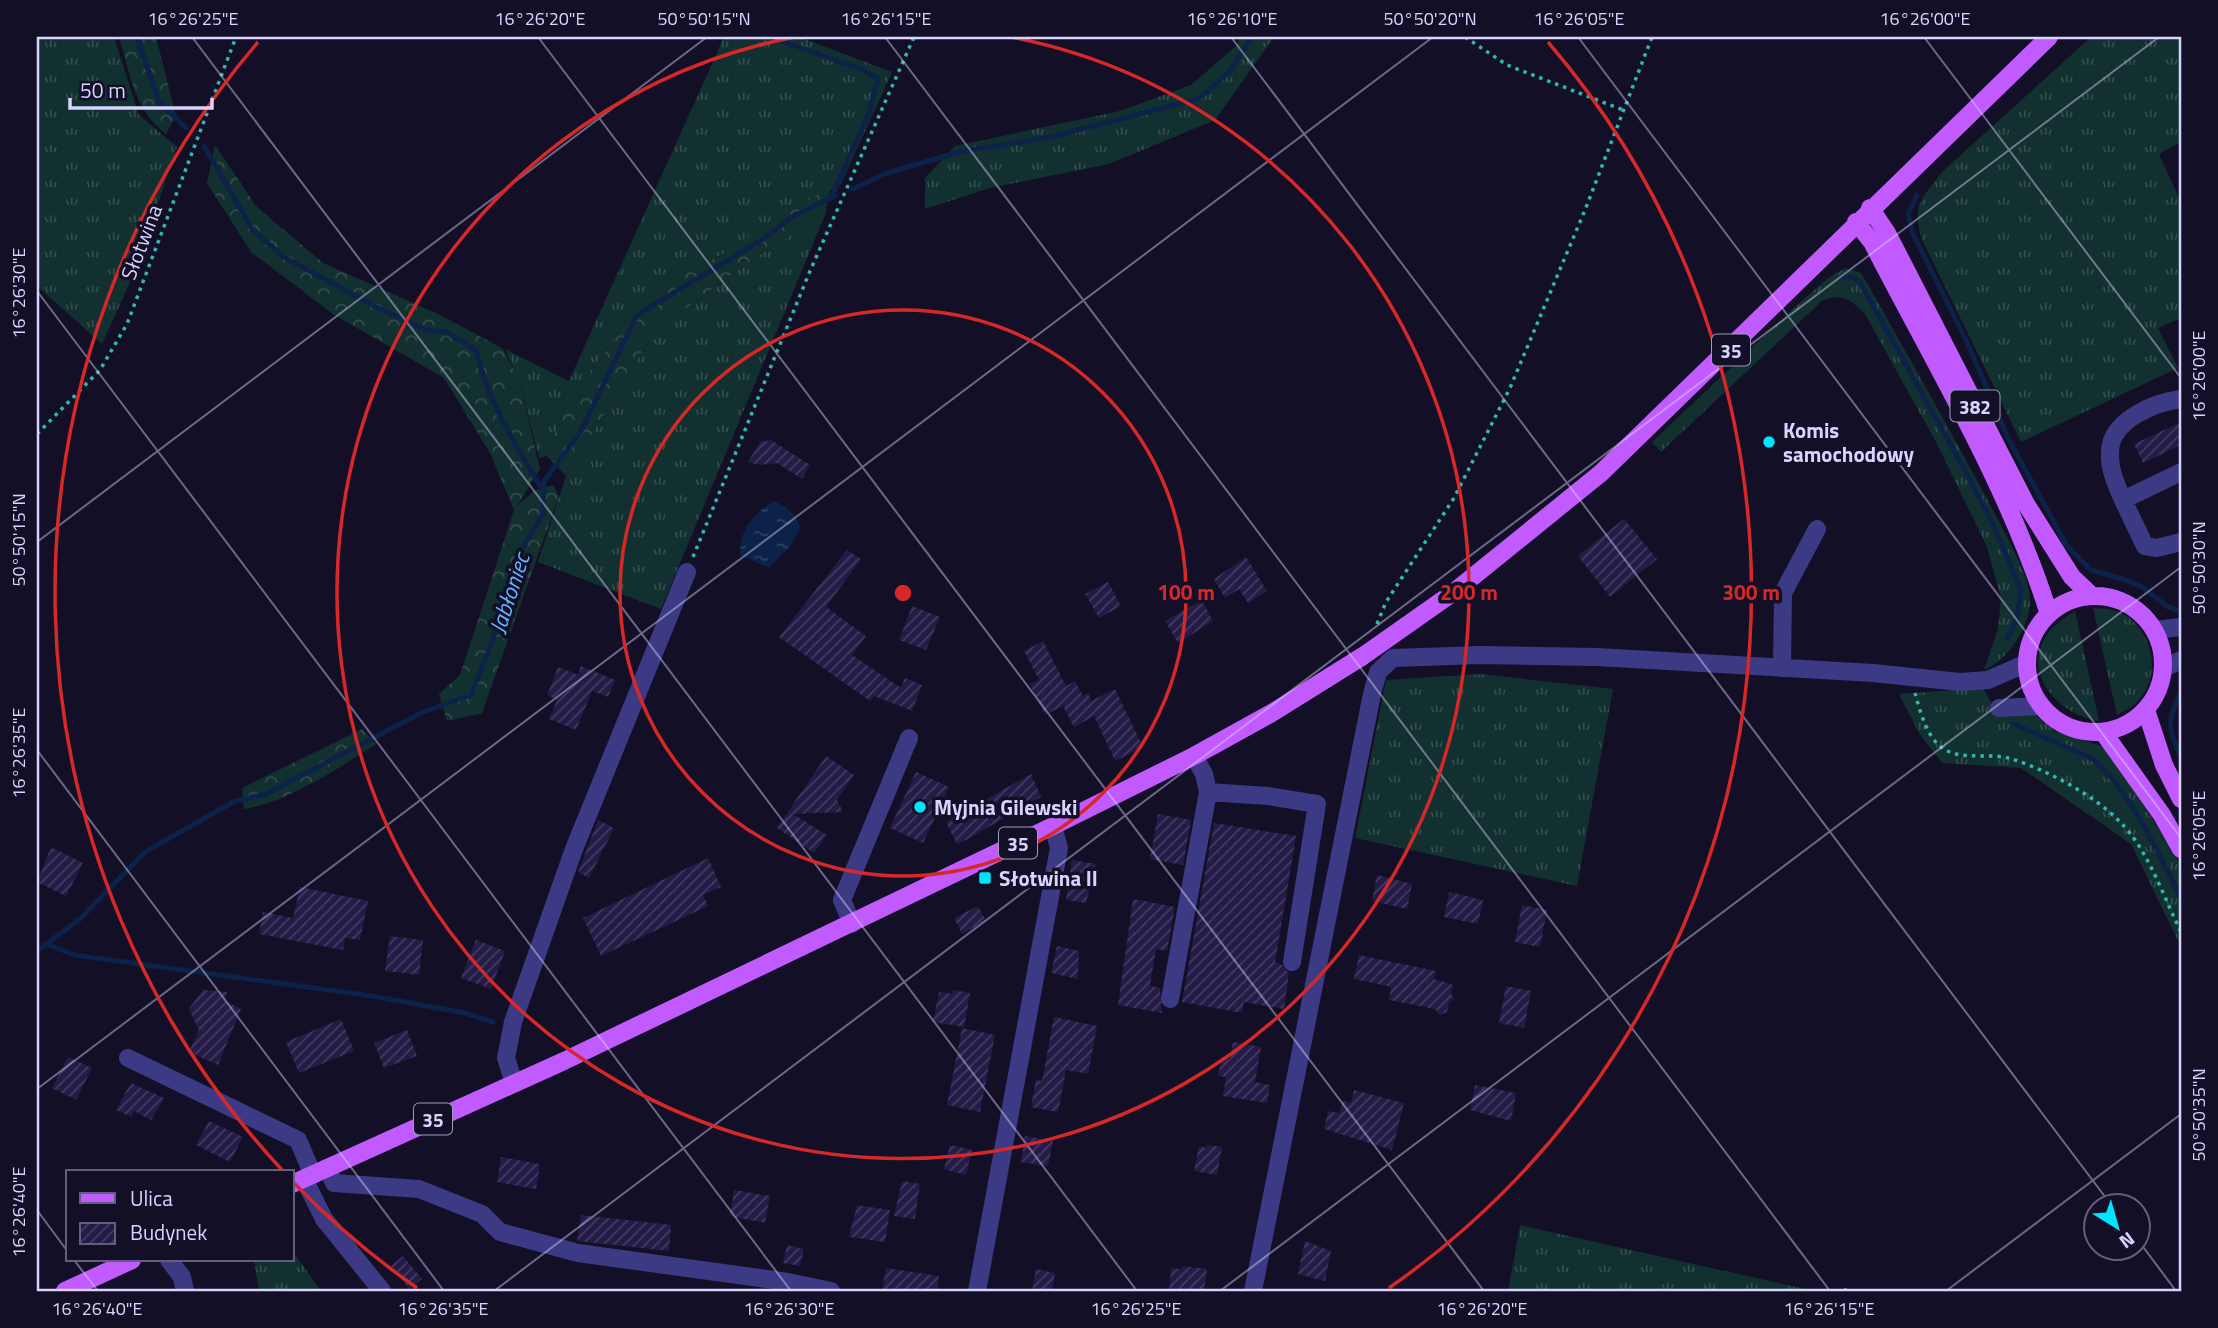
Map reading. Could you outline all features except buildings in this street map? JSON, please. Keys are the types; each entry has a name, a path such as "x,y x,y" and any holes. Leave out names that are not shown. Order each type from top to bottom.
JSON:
{"main road":[{"name":"35","path":"309,1177 852,924 1194,756 1270,714 1385,642 1517,543 1601,473 1726,355 1870,208 2049,37"},
{"name":"382","path":"1870,208 1887,233 2026,504 2072,577 2092,596"},
{"name":"382","path":"1856,222 1871,242 1995,482 2030,559 2049,614"},
{"path":"2092,596 2114,598 2134,608 2155,630 2162,648 2164,668 2155,698 2146,710 2126,725 2103,732 2089,732 2063,724 2042,706 2029,681 2027,663 2034,637 2049,614 2073,599 2092,596"},
{"path":"2146,710 2160,755 2181,799"},
{"path":"2103,732 2162,816 2181,849"},
{"path":"65,1291 128,1262"}],"street":[{"path":"2181,399 2164,401 2145,409 2113,439 2109,450 2112,475 2146,546 2157,548 2181,542"},
{"path":"2123,500 2181,472"},
{"path":"1782,668 1783,593 1817,529"},
{"path":"514,1083 506,1058 513,1022 574,849 687,572"},
{"path":"2155,630 2181,627"},
{"path":"1253,1291 1378,671 1393,658 1480,655 1597,657 1960,682 1988,680 2027,663"},
{"path":"1363,656 1378,671"},
{"path":"2164,668 2181,660"},
{"path":"1999,708 2042,706"},
{"path":"852,924 842,900 909,738"},
{"path":"1170,999 1208,792 1205,774 1194,756"},
{"path":"1208,792 1268,796 1317,804 1293,961"},
{"path":"977,1291 1059,848 1053,826"},
{"path":"128,1058 298,1140 324,1219 382,1291"},
{"path":"309,1177 334,1183 419,1189 482,1214 500,1232 578,1253 788,1282 831,1291"},
{"path":"171,1262 182,1277 185,1291"}],"path":[{"name":"Słotwina","path":"37,434 100,370 127,324 236,37"},
{"path":"687,572 810,271 914,37"},
{"path":"1465,37 1507,65 1623,110"},
{"path":"1385,642 1377,625 1386,602 1454,498 1510,388 1585,210 1652,37"},
{"path":"1911,677 1922,717 1942,749 1957,755 1981,754 2011,759 2096,803 2123,825 2145,859 2181,932"},
{"path":"1844,1291 1849,1287"}],"green space":[{"path":"37,37 114,37 139,115 177,147 136,269 102,344 37,286"},
{"path":"119,37 156,37 176,116 166,134 146,113 140,102 130,78"},
{"path":"724,37 799,37 892,72 841,184 721,255 674,278 640,304 565,405 547,456 539,458 520,383 505,349 569,381"},
{"path":"1240,37 1274,37 1215,120 1109,164 990,188 925,209 925,178 955,146 1120,111 1191,85 1236,46"},
{"path":"2091,37 2181,37 2181,142 2159,154 2181,202 2181,318 2158,328 2178,368 2021,442 1923,242 1918,212 1923,197 1942,172"},
{"path":"215,145 256,206 323,263 440,315 502,348 519,379 540,469 517,506 535,490 553,485 559,496 482,713 447,721 439,694 460,675 514,510 490,453 444,378 333,314 251,252 207,183"},
{"path":"830,190 825,215 756,257 655,331 566,476 547,456 565,405 640,304 674,278 721,255 797,203"},
{"path":"825,215 661,609 538,562 566,476 655,331 756,257"},
{"path":"1845,268 1861,273 1871,290 1980,486 2026,578 2030,608 2023,630 2002,659 1984,670 1998,629 2001,598 1987,547 1937,444 1865,314 1851,302 1836,297 1823,300 1661,452 1652,442 1795,307 1827,279"},
{"path":"2093,608 2113,610 2128,617 2146,639 2150,652 2152,666 2145,692 2134,705 2117,715"},
{"path":"2075,611 2099,721 2085,718 2059,702 2042,679 2038,665 2046,636"},
{"path":"1481,674 1613,689 1577,886 1355,838 1386,680"},
{"path":"1983,688 1996,711 2034,714 2055,731 2101,746 2111,753 2181,864 2181,947 2131,844 2021,768 1942,763 1919,733 1899,694"},
{"path":"362,729 376,744 295,792 244,809 242,788"},
{"path":"1520,1225 1814,1291 1508,1291"},
{"path":"294,1253 321,1291 259,1291 254,1262 294,1262"}],"water":[{"path":"774,501 794,515 800,529 789,547 769,568 740,555 740,546 749,524 760,511"}],"waterway":[{"name":"Jabłoniec","path":"137,37 159,102 186,128"},
{"path":"770,37 863,70 878,79 869,113 832,196"},
{"path":"853,189 884,174 959,152 1051,137 1198,99 1229,72 1252,37"},
{"name":"Jabłoniec","path":"204,146 252,229 282,256 380,309 426,330 446,332 476,350 495,405 543,491"},
{"path":"1917,195 1908,214 1913,234 1967,342 2008,438 2067,546 2091,570 2142,587 2168,607 2181,611"},
{"name":"Jabłoniec","path":"37,951 80,919 145,852 235,801 264,795 423,712 471,695 491,645 517,557 543,514 544,481 581,431 637,315 760,241 792,217 835,196"},
{"path":"1842,277 1852,277 1860,282 1991,520 2021,590 2017,619 2007,639"},
{"path":"2181,692 2170,724 2181,757"},
{"path":"2014,724 2093,759 2106,772 2143,824 2181,898"},
{"path":"47,944 74,955 372,996 465,1013 493,1022"}],"place":[{"name":"Komis samochodowy","path":"1769,442"},
{"name":"Myjnia Gilewski","path":"920,807"},
{"name":"Słotwina II","path":"985,878"}]}
